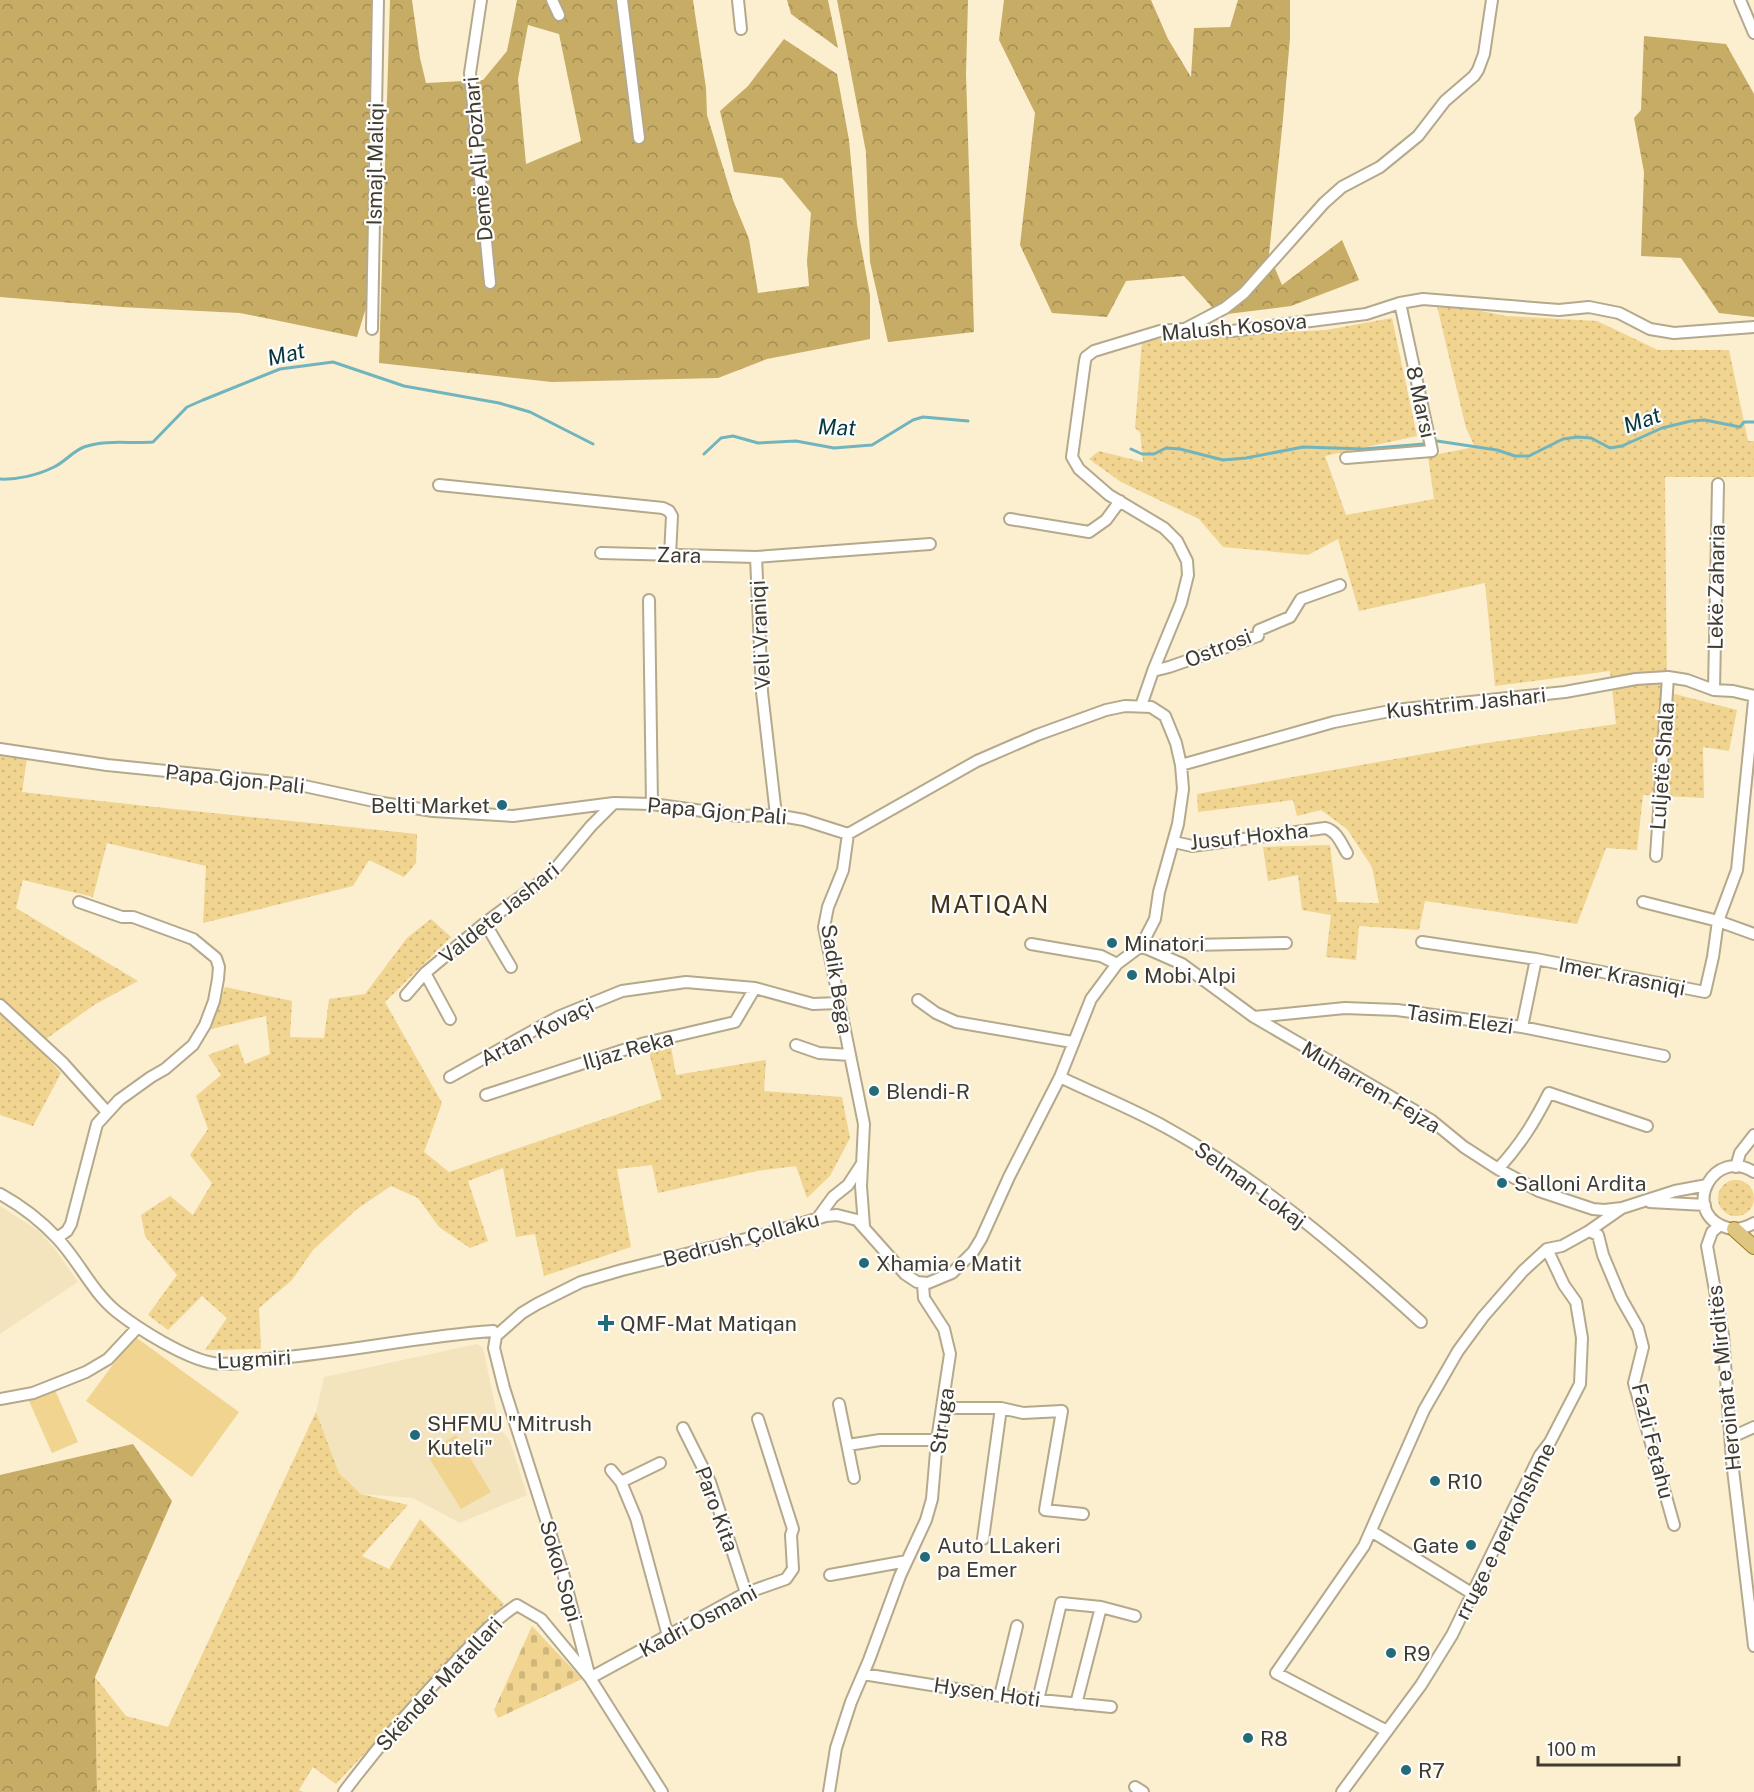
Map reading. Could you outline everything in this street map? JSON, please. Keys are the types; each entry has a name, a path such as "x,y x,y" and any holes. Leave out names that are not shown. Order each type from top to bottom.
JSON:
{"main road":[{"path":"1727,1227 1754,1246"}],"street":[{"name":"Ismajl Maliqi","path":"372,329 378,0"},
{"name":"Demë Ali Pozhari","path":"481,0 470,73 490,283"},
{"path":"552,0 559,15"},
{"path":"622,0 639,138"},
{"path":"738,0 741,29"},
{"path":"1184,329 1225,309 1244,293 1324,203 1342,188 1380,167 1418,136 1445,100 1474,76 1484,54 1492,0"},
{"path":"1740,0 1754,33"},
{"name":"Malush Kosova","path":"1141,706 1181,603 1188,575 1187,561 1177,541 1164,528 1109,495 1079,469 1072,451 1084,361 1089,353 1161,332 1184,329 1232,331 1366,314 1400,303 1433,299 1547,309 1589,307 1619,313 1650,329 1674,333 1754,327"},
{"name":"8 Marsi","path":"1346,458 1432,451 1400,303"},
{"name":"Lekë Zaharia","path":"1714,690 1718,484"},
{"path":"439,485 663,508 672,516 670,555"},
{"path":"1010,519 1089,532 1106,520 1120,501"},
{"name":"Veli Vraniqi","path":"776,815 762,692 756,557 930,544"},
{"name":"Zara","path":"601,553 756,557"},
{"name":"Ostrosi","path":"1153,671 1258,636 1259,630 1290,617 1301,599 1340,585"},
{"path":"649,600 652,804"},
{"name":"Kushtrim Jashari","path":"1181,765 1334,722 1395,710 1557,693 1636,679 1668,677 1687,680 1714,690 1733,691 1754,696"},
{"name":"Luljetë Shala","path":"1656,856 1668,677"},
{"name":"Imer Krasniqi","path":"1522,1027 1536,959 1705,992 1718,921 1737,870 1754,701"},
{"path":"848,834 987,757 1037,735 1106,710 1125,706 1151,707 1165,716 1176,743 1183,789 1179,824 1159,892 1155,919 1141,946 1118,964 1091,999 1060,1077 1009,1177 978,1245 957,1269 939,1280 923,1284"},
{"name":"Papa Gjon Pali","path":"0,749 107,765 295,784 433,811 513,816 614,803 652,804 739,816 776,815 804,820 848,834"},
{"name":"Valdete Jashari","path":"406,995 425,973 485,923 550,875 591,826 614,803"},
{"name":"Jusuf Hoxha","path":"1174,842 1192,846 1325,828 1335,834 1347,852"},
{"name":"Sadik Bega","path":"848,834 843,870 828,907 824,927 864,1124 861,1165 861,1203 864,1226"},
{"path":"57,1238 67,1231 71,1224 97,1124 107,1112 135,1088 180,1059 193,1045 205,1025 214,1001 219,968 216,958 193,939 133,917 122,917 79,902"},
{"path":"1643,902 1718,921 1754,934"},
{"path":"485,923 511,967"},
{"path":"1422,942 1536,959"},
{"path":"1141,946 1286,943"},
{"path":"1031,944 1101,956 1118,964"},
{"name":"Muharrem Fejza","path":"1141,946 1182,964 1254,1017 1431,1120 1464,1147 1539,1191 1593,1209 1622,1208 1675,1191 1707,1185"},
{"path":"425,973 450,1019"},
{"name":"Artan Kovaçi","path":"450,1077 558,1017 622,991 686,982 755,988 813,1004 839,1003"},
{"name":"Iljaz Reka","path":"486,1095 645,1042 735,1022 755,988"},
{"path":"918,1000 936,1013 956,1022 1072,1042"},
{"path":"0,1005 63,1063 107,1112"},
{"name":"Tasim Elezi","path":"1254,1017 1345,1008 1421,1012 1522,1027 1664,1056"},
{"name":"Sadik Bega","path":"796,1045 819,1053 850,1055"},
{"name":"Selman Lokaj","path":"1060,1077 1166,1127 1215,1157 1260,1189 1350,1260 1421,1322"},
{"path":"1498,1169 1519,1146 1549,1093 1647,1126"},
{"path":"1736,1167 1740,1153 1754,1135"},
{"path":"817,1219 833,1197 848,1185 861,1165"},
{"path":"1754,1172 1736,1167 1728,1167 1717,1172 1707,1185 1704,1195 1705,1205 1711,1218 1727,1227 1745,1228 1754,1223"},
{"name":"Lugmiri","path":"0,1194 14,1202 57,1238 106,1303 138,1327 194,1357 215,1363 298,1357 456,1334 493,1331 496,1335"},
{"name":"Muharrem Fejza","path":"1643,1202 1705,1205"},
{"path":"1387,1731 1276,1673 1353,1564 1371,1531 1424,1410 1458,1351 1483,1317 1523,1271 1547,1249 1562,1246 1622,1208"},
{"name":"Bedrush Çollaku","path":"496,1335 522,1313 581,1282 837,1215 857,1220 911,1280 923,1284"},
{"name":"Heroinat e Mirditës","path":"1727,1227 1712,1232 1707,1246 1723,1335 1732,1461 1754,1646"},
{"name":"Fazli Fetahu","path":"1589,1231 1598,1235 1603,1255 1621,1298 1638,1328 1643,1347 1634,1383 1674,1526"},
{"name":"rruge e perkohshme","path":"1342,1792 1420,1685 1452,1635 1540,1455 1550,1442 1580,1384 1582,1338 1576,1302 1564,1285 1547,1249"},
{"name":"Struga","path":"829,1792 836,1748 851,1702 907,1561 926,1520 932,1499 937,1440 950,1361 949,1345 944,1329 924,1298 923,1284"},
{"path":"0,1400 33,1393 86,1372 108,1359 138,1327"},
{"name":"Sokol Sopi","path":"496,1335 494,1348 504,1388 563,1573 590,1678 662,1792"},
{"path":"839,1404 854,1478"},
{"path":"942,1408 1001,1408 1023,1413 1062,1412 1045,1510 1083,1515"},
{"path":"983,1539 1001,1408"},
{"name":"Kadri Osmani","path":"590,1678 746,1593 786,1579 793,1569 791,1535 793,1529 758,1419"},
{"path":"1732,1437 1754,1427"},
{"name":"Paro Kita","path":"683,1428 710,1482 746,1593"},
{"path":"848,1445 880,1440 937,1440"},
{"path":"621,1482 660,1463"},
{"path":"611,1470 621,1482 636,1518 668,1636"},
{"path":"1371,1531 1473,1594"},
{"path":"830,1575 907,1561"},
{"path":"1038,1700 1061,1603 1101,1607 1135,1616"},
{"name":"Skënder Matallari","path":"344,1792 376,1750 437,1680 477,1638 507,1611 518,1605 541,1619 590,1678"},
{"path":"1076,1704 1101,1607"},
{"path":"1000,1696 1017,1626"},
{"name":"Hysen Hoti","path":"863,1674 1000,1696 1111,1707"}],"shaded area":[{"path":"0,1206 39,1231 78,1282 0,1334"},
{"name":"SHFMU \"Mitrush Kuteli\"","path":"477,1344 483,1348 500,1429 510,1441 527,1495 460,1523 413,1498 361,1494 339,1473 316,1412 324,1377"}],"green space":[{"path":"0,0 377,0 366,308 357,337 240,313 121,307 0,297"},
{"path":"390,0 412,0 426,83 483,80 507,51 517,0 693,0 706,88 707,115 733,200 749,239 758,293 809,286 807,261 811,213 782,178 734,172 720,111 748,86 784,39 837,74 849,140 857,224 870,295 870,339 767,359 718,378 552,382 379,363","holes":["528,25 559,34 581,141 526,164 518,79"]},
{"path":"787,0 828,0 838,48 791,14"},
{"path":"837,0 968,0 966,74 974,332 888,342 870,262 866,152"},
{"path":"1004,0 1151,0 1168,39 1191,77 1194,28 1230,27 1238,0 1290,0 1290,38 1269,254 1282,285 1342,240 1359,280 1291,306 1219,315 1184,276 1126,281 1107,317 1052,313 1020,245 1035,113 999,40"},
{"path":"1644,36 1726,44 1754,94 1754,317 1719,313 1681,258 1641,256 1644,172 1634,118 1641,110"},
{"path":"1436,302 1506,316 1597,321 1658,350 1729,350 1748,441 1754,441 1754,477 1665,477 1667,692 1737,710 1729,751 1703,747 1704,798 1643,795 1637,850 1606,848 1577,924 1425,901 1419,930 1359,926 1356,960 1326,957 1331,915 1302,910 1298,875 1268,881 1263,847 1330,845 1337,902 1379,903 1372,867 1347,829 1321,810 1297,816 1293,800 1198,812 1197,794 1480,744 1616,724 1610,671 1495,686 1485,583 1359,611 1338,539 1308,555 1223,547 1199,519 1121,482 1089,459 1099,451 1143,462 1140,432 1135,428 1142,340 1326,330 1392,318 1417,436 1325,456 1346,515 1434,499 1428,456 1475,447 1466,428"},
{"path":"0,754 27,759 22,792 417,834 416,863 404,877 369,860 353,886 203,923 206,866 107,843 93,897 23,880 16,908 138,981 94,1005 36,1046 61,1073 33,1126 0,1115"},
{"path":"431,919 451,937 385,1002 442,1103 424,1152 449,1172 662,1099 648,1049 670,1041 676,1075 766,1060 764,1091 842,1097 850,1138 830,1176 807,1198 796,1166 757,1171 658,1193 652,1165 617,1169 631,1247 544,1276 535,1234 516,1237 503,1168 468,1181 488,1241 470,1248 439,1227 418,1198 391,1186 357,1209 313,1250 292,1280 259,1308 261,1349 205,1350 227,1318 202,1296 168,1330 148,1315 177,1275 145,1236 141,1215 170,1196 193,1215 212,1183 190,1155 208,1129 196,1096 221,1075 208,1055 238,1044 245,1064 270,1054 266,1016 211,1029 225,987 292,1001 290,1037 324,1038 329,999 365,994 407,938"},
{"path":"1736,1180 1749,1185 1754,1198 1749,1211 1736,1216 1723,1211 1718,1198 1723,1185"},
{"path":"134,1336 239,1412 192,1477 86,1401"},
{"path":"55,1390 78,1442 52,1453 29,1401"},
{"path":"316,1412 339,1473 361,1494 408,1505 362,1556 389,1569 420,1519 504,1604 336,1784 313,1767 299,1790 303,1792 97,1792 95,1677 126,1716 168,1727"},
{"path":"456,1435 491,1492 461,1509 426,1453"},
{"path":"133,1444 172,1501 95,1677 97,1792 0,1792 0,1475"},
{"path":"532,1626 582,1679 498,1718 494,1710"}],"waterway":[{"name":"Mat","path":"0,479 20,478 41,472 58,465 80,449 93,445 110,442 153,442 187,407 280,369 333,362 404,386 499,403 530,412 593,444"},
{"name":"Mat","path":"704,454 721,438 733,436 758,443 796,441 834,448 872,445 913,420 923,417 968,421"},
{"name":"Mat","path":"1437,441 1497,450 1515,456 1529,456 1563,439 1591,438 1610,448 1622,446 1662,428 1691,421 1705,420 1740,427 1744,422 1754,422"},
{"name":"Mat","path":"1131,449 1142,454 1154,454 1166,448 1180,449 1223,460 1303,447 1363,449 1424,444"}],"place":[{"name":"Belti Market","path":"502,805"},
{"name":"Minatori","path":"1112,943"},
{"name":"Mobi Alpi","path":"1132,975"},
{"name":"Blendi-R","path":"874,1091"},
{"name":"Salloni Ardita","path":"1502,1183"},
{"name":"Xhamia e Matit","path":"864,1263"},
{"name":"QMF-Mat Matiqan","path":"606,1323"},
{"name":"SHFMU \"Mitrush Kuteli\"","path":"415,1435"},
{"name":"R10","path":"1435,1481"},
{"name":"Gate","path":"1471,1545"},
{"name":"Auto LLakeri pa Emer","path":"925,1557"},
{"name":"R9","path":"1391,1653"},
{"name":"R8","path":"1248,1738"},
{"name":"R7","path":"1406,1770"}],"district":[{"name":"MATIQAN","path":"990,904"}]}
